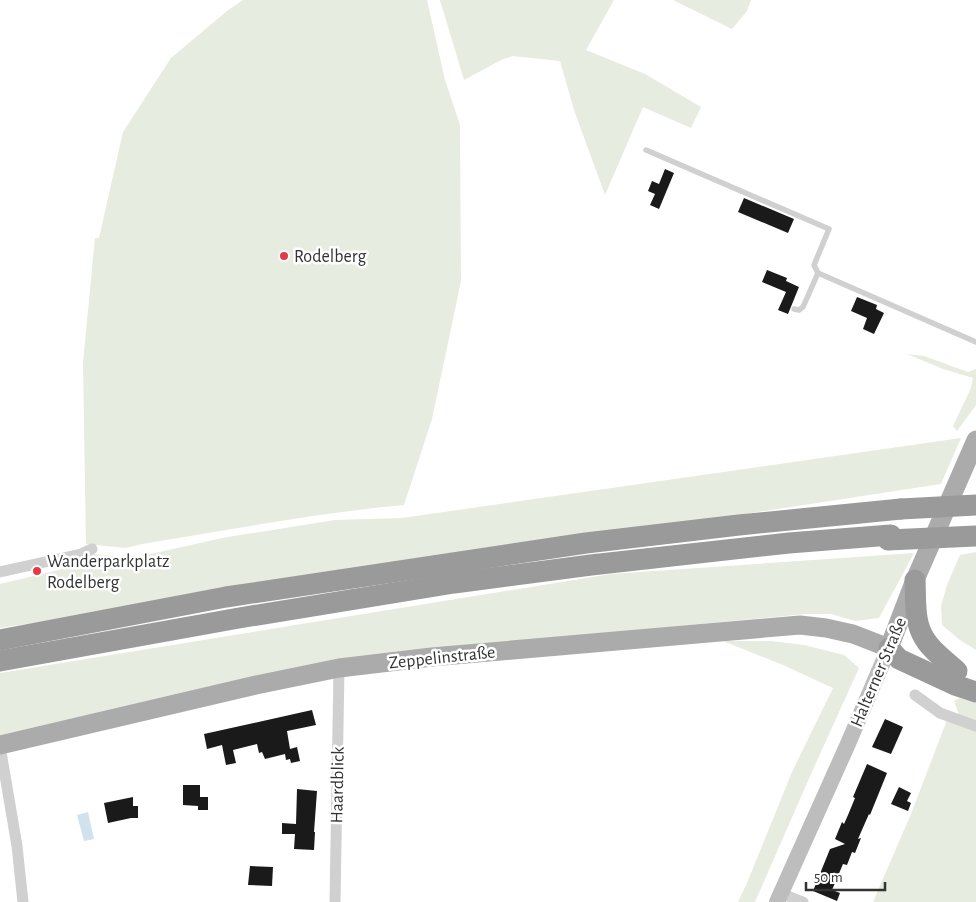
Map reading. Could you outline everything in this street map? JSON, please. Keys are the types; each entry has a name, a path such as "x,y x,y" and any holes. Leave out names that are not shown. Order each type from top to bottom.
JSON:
{"highway":[{"path":"0,640 226,598 586,543 739,525 976,505"},
{"path":"0,661 229,620 454,583 600,564 789,543 976,528"},
{"path":"886,536 976,536"},
{"path":"916,580 917,618 922,634 934,650 966,675"},
{"path":"889,648 905,649 966,675"},
{"path":"889,648 899,659 955,685 976,692"}],"main road":[{"name":"Halterner Straße","path":"778,898 847,746 976,440"},
{"name":"Zeppelinstraße","path":"0,746 256,685 339,668 432,657 800,626 826,628 853,634 889,648"}],"street":[{"path":"0,572 81,554 92,548"},
{"name":"Haardblick","path":"335,902 339,668"},
{"path":"915,695 940,713 976,726"},
{"path":"0,746 12,813 23,902"},
{"path":"0,817 12,813"},
{"path":"778,898 803,902"}],"lane":[{"path":"646,150 829,229 814,265 818,273 976,342"},
{"path":"794,309 799,310 803,307 818,273"}],"shaded area":[{"path":"243,0 427,0 445,80 460,125 461,281 432,419 404,505 305,517 126,548 86,544 83,363 95,238 99,238 123,132 171,58"},
{"path":"440,0 614,0 586,50 645,74 701,107 691,128 643,107 605,195 574,110 560,61 513,56 503,59 464,80"},
{"path":"673,0 751,0 747,11 732,29"},
{"path":"907,354 924,356 968,372 976,369 976,405 957,431 953,426 971,388 973,378 943,369"},
{"path":"961,438 941,484 0,628 0,584 75,566 74,559 93,554 133,558 222,538 335,520 402,518"},
{"path":"976,552 976,650 942,625 941,606 947,585 960,555"},
{"path":"914,553 879,618 855,621 831,614 806,614 434,649 199,690 0,735 0,673 611,574"},
{"path":"723,641 771,641 804,645 844,655 859,668 755,902 738,902 792,772 833,688 783,665"},
{"path":"960,698 976,703 976,902 873,902 911,814 947,720 959,715 954,701"}],"water":[{"path":"88,812 94,839 84,841 77,815"}],"building":[{"path":"665,169 674,173 659,209 650,205 655,194 648,191 652,181 659,184"},
{"path":"744,198 794,219 788,233 738,212"},
{"path":"767,270 787,278 786,281 799,287 788,314 778,310 786,292 762,282"},
{"path":"857,297 877,305 876,309 884,313 874,334 863,329 867,318 851,311"},
{"path":"312,710 316,725 287,731 290,749 297,747 300,761 291,763 290,759 286,760 285,754 265,759 262,752 259,753 257,744 233,750 236,763 226,765 222,745 207,749 204,734"},
{"path":"885,719 903,727 891,754 872,747"},
{"path":"867,764 887,773 858,839 861,838 855,853 852,852 847,865 843,864 832,890 840,893 837,901 813,891 830,849 845,844 835,839 842,822 844,824 848,815 855,798 853,797"},
{"path":"183,785 200,785 200,797 208,797 208,810 198,810 198,806 183,805"},
{"path":"899,787 911,793 907,801 911,803 908,811 891,804"},
{"path":"297,789 317,791 314,850 294,849 295,834 282,834 282,823 296,824"},
{"path":"133,797 133,806 138,806 138,818 108,823 104,803"},
{"path":"250,866 273,867 272,886 248,885"}],"place":[{"name":"Rodelberg","path":"284,256"},
{"name":"Wanderparkplatz Rodelberg","path":"37,571"}]}
